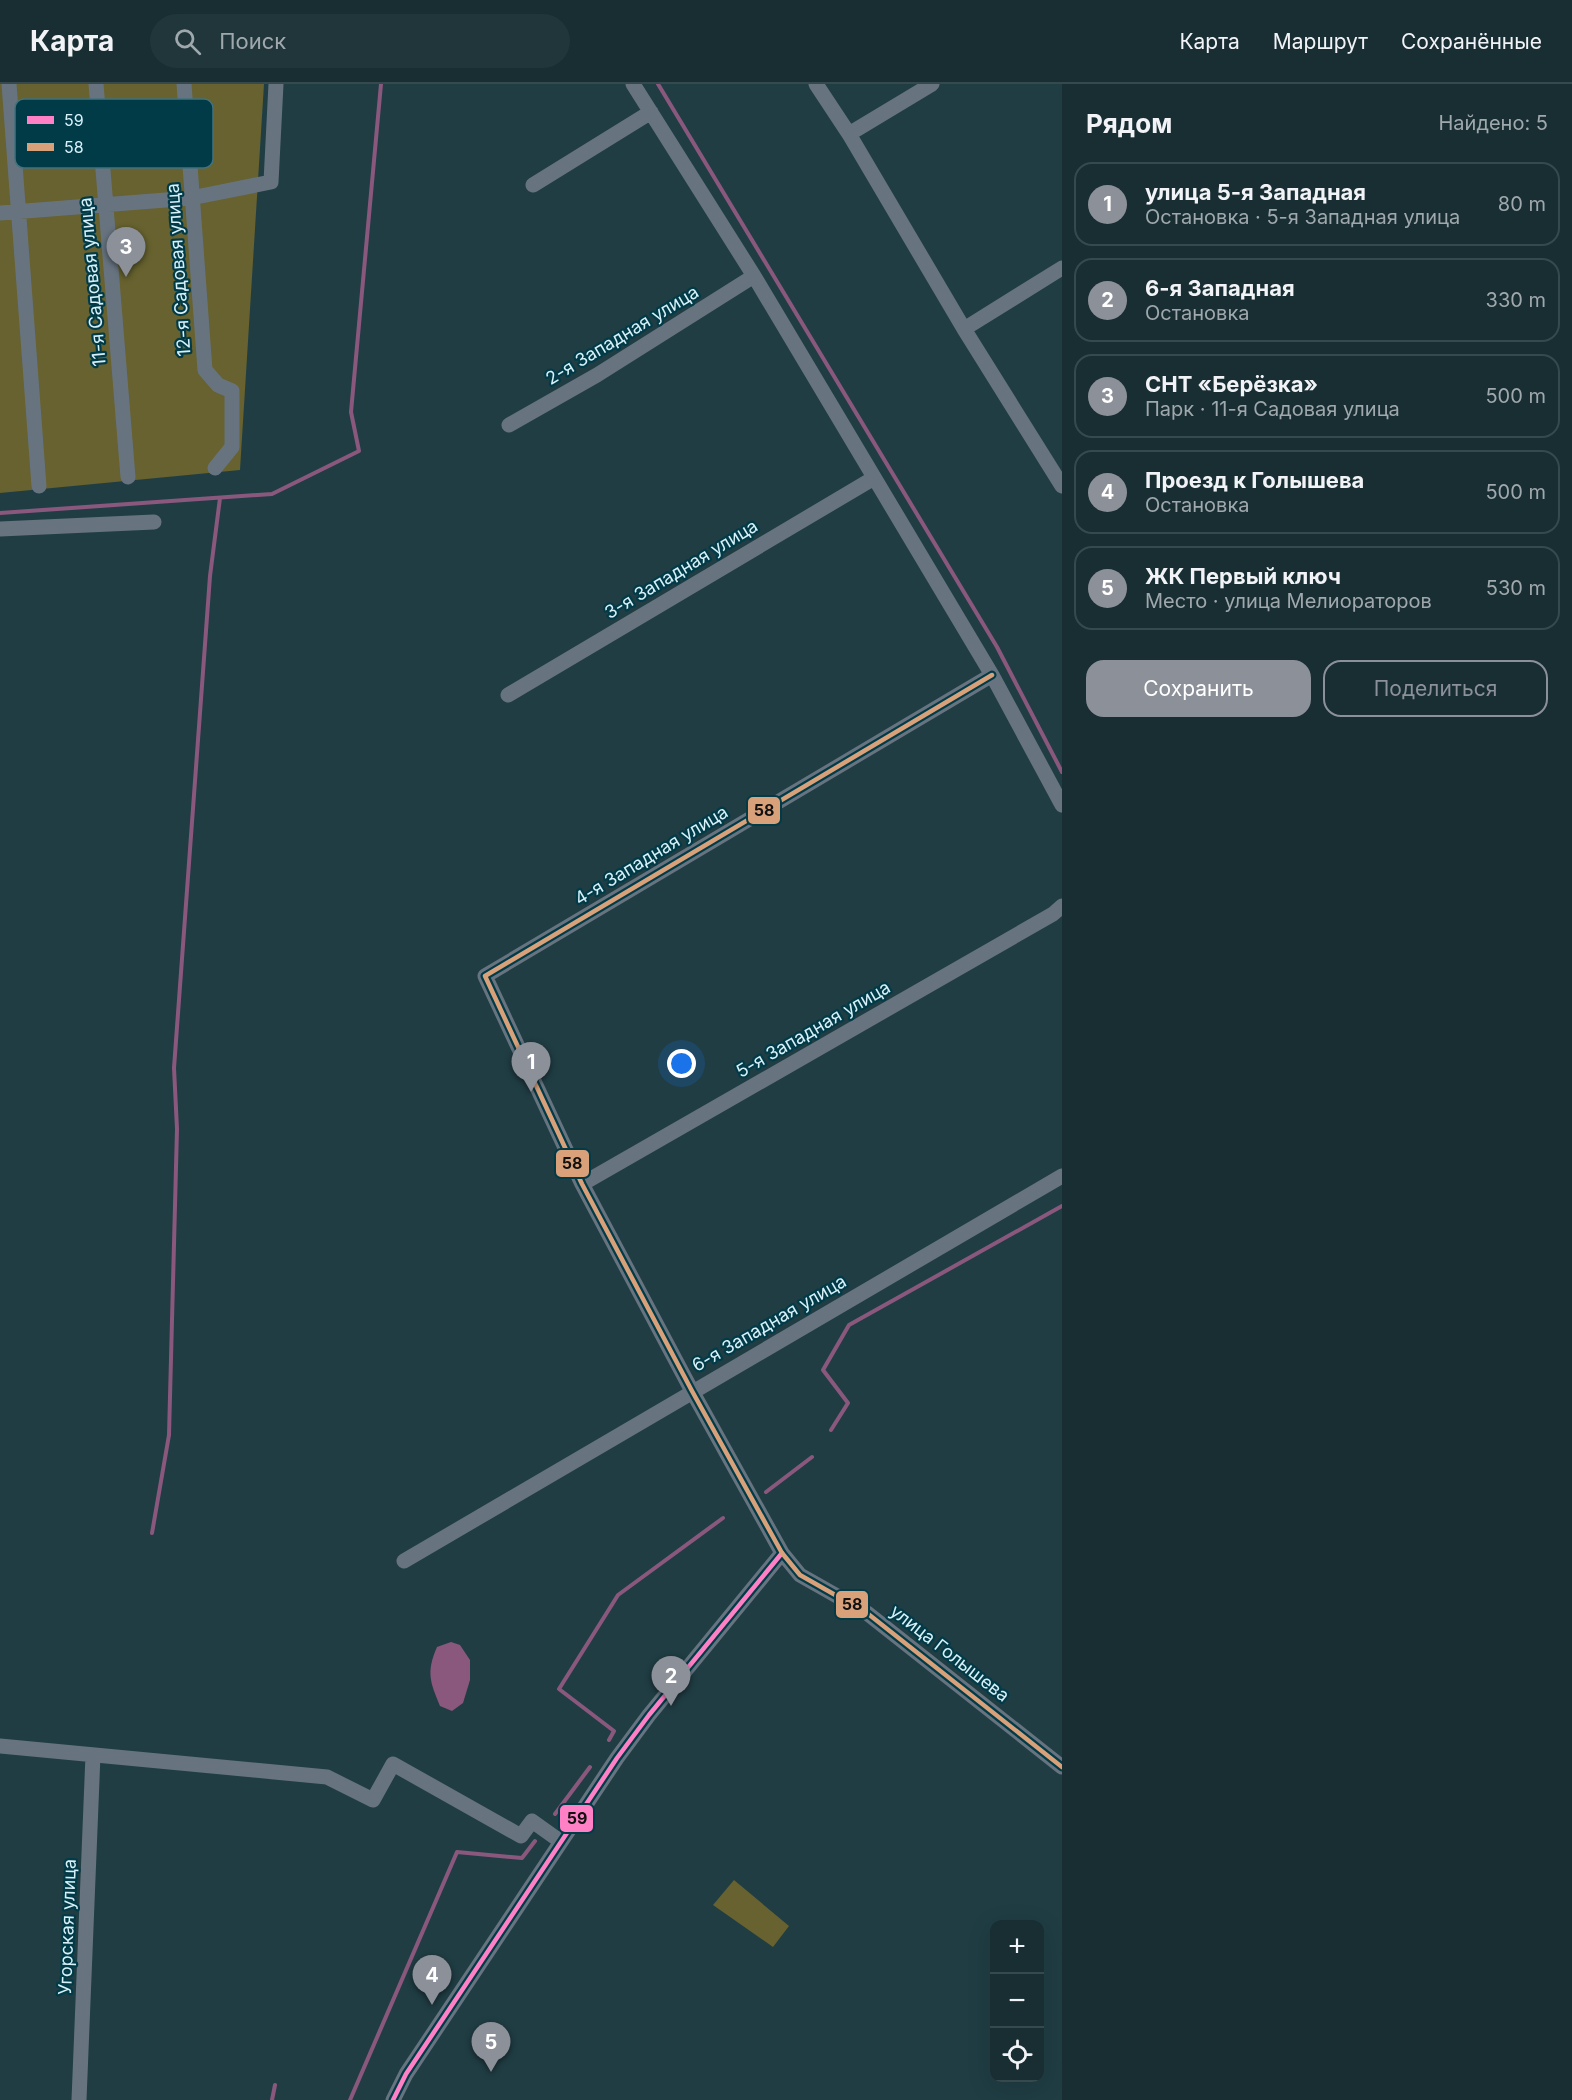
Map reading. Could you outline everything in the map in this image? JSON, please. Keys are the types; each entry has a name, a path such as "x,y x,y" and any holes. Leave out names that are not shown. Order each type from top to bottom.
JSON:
{"street":[{"path":"9,84 15,160"},
{"name":"11-я Садовая улица","path":"96,84 97,99"},
{"name":"12-я Садовая улица","path":"184,84 185,99"},
{"path":"0,213 191,198 271,182 276,84"},
{"path":"633,84 754,276 992,675 1062,805"},
{"path":"816,84 849,134 964,329 1062,486"},
{"path":"849,134 932,84"},
{"path":"533,185 651,112"},
{"path":"16,168 39,486"},
{"name":"11-я Садовая улица","path":"102,168 128,477"},
{"name":"12-я Садовая улица","path":"189,168 205,370 218,385 232,391 232,447 215,468"},
{"path":"964,329 1062,268"},
{"name":"2-я Западная улица","path":"509,425 597,375 754,276"},
{"name":"3-я Западная улица","path":"508,695 874,478"},
{"path":"0,529 154,522"},
{"name":"4-я Западная улица","path":"485,976 992,675"},
{"name":"5-я Западная улица","path":"582,1184 1053,914 1062,906"},
{"name":"улица Голышева","path":"485,976 582,1184 692,1391 782,1553 800,1575 884,1625 1062,1767"},
{"name":"6-я Западная улица","path":"404,1561 1062,1176"},
{"path":"393,2100 406,2074 560,1841 649,1715 782,1553"},
{"path":"0,1746 327,1777 373,1800 393,1764 521,1836 532,1821 560,1841"},
{"name":"Угорская улица","path":"79,2100 93,1755"}],"shaded area":[{"path":"0,84 264,84 240,470 0,493"},
{"path":"451,1642 460,1645 470,1660 470,1680 463,1703 452,1711 440,1706 430,1670 437,1647"},
{"path":"734,1880 789,1926 773,1947 713,1905"}],"waterway":[{"path":"0,513 272,494 359,451 351,412 381,84"},
{"path":"658,84 997,647 1062,772"},
{"path":"152,1533 169,1435 177,1129 174,1068 210,576 220,498"},
{"path":"831,1430 848,1403 823,1370 849,1325 1062,1206"},
{"path":"766,1492 812,1457"},
{"path":"609,1740 614,1731 559,1689 618,1595 723,1518"},
{"path":"555,1814 590,1767"},
{"path":"350,2100 457,1852 522,1858 535,1841"},
{"path":"272,2100 275,2085"}],"transit line":[{"name":"58","path":"992,675 485,976 582,1184 692,1391 782,1553 800,1575 867,1613 1062,1767"},
{"name":"59","path":"393,2100 406,2074 617,1758 649,1715 782,1553"}],"place":[{"name":"СНТ «Берёзка»","path":"126,277"},
{"name":"улица 5-я Западная","path":"531,1092"},
{"name":"6-я Западная","path":"671,1706"},
{"name":"Проезд к Голышева","path":"432,2005"},
{"name":"ЖК Первый ключ","path":"491,2072"}]}
